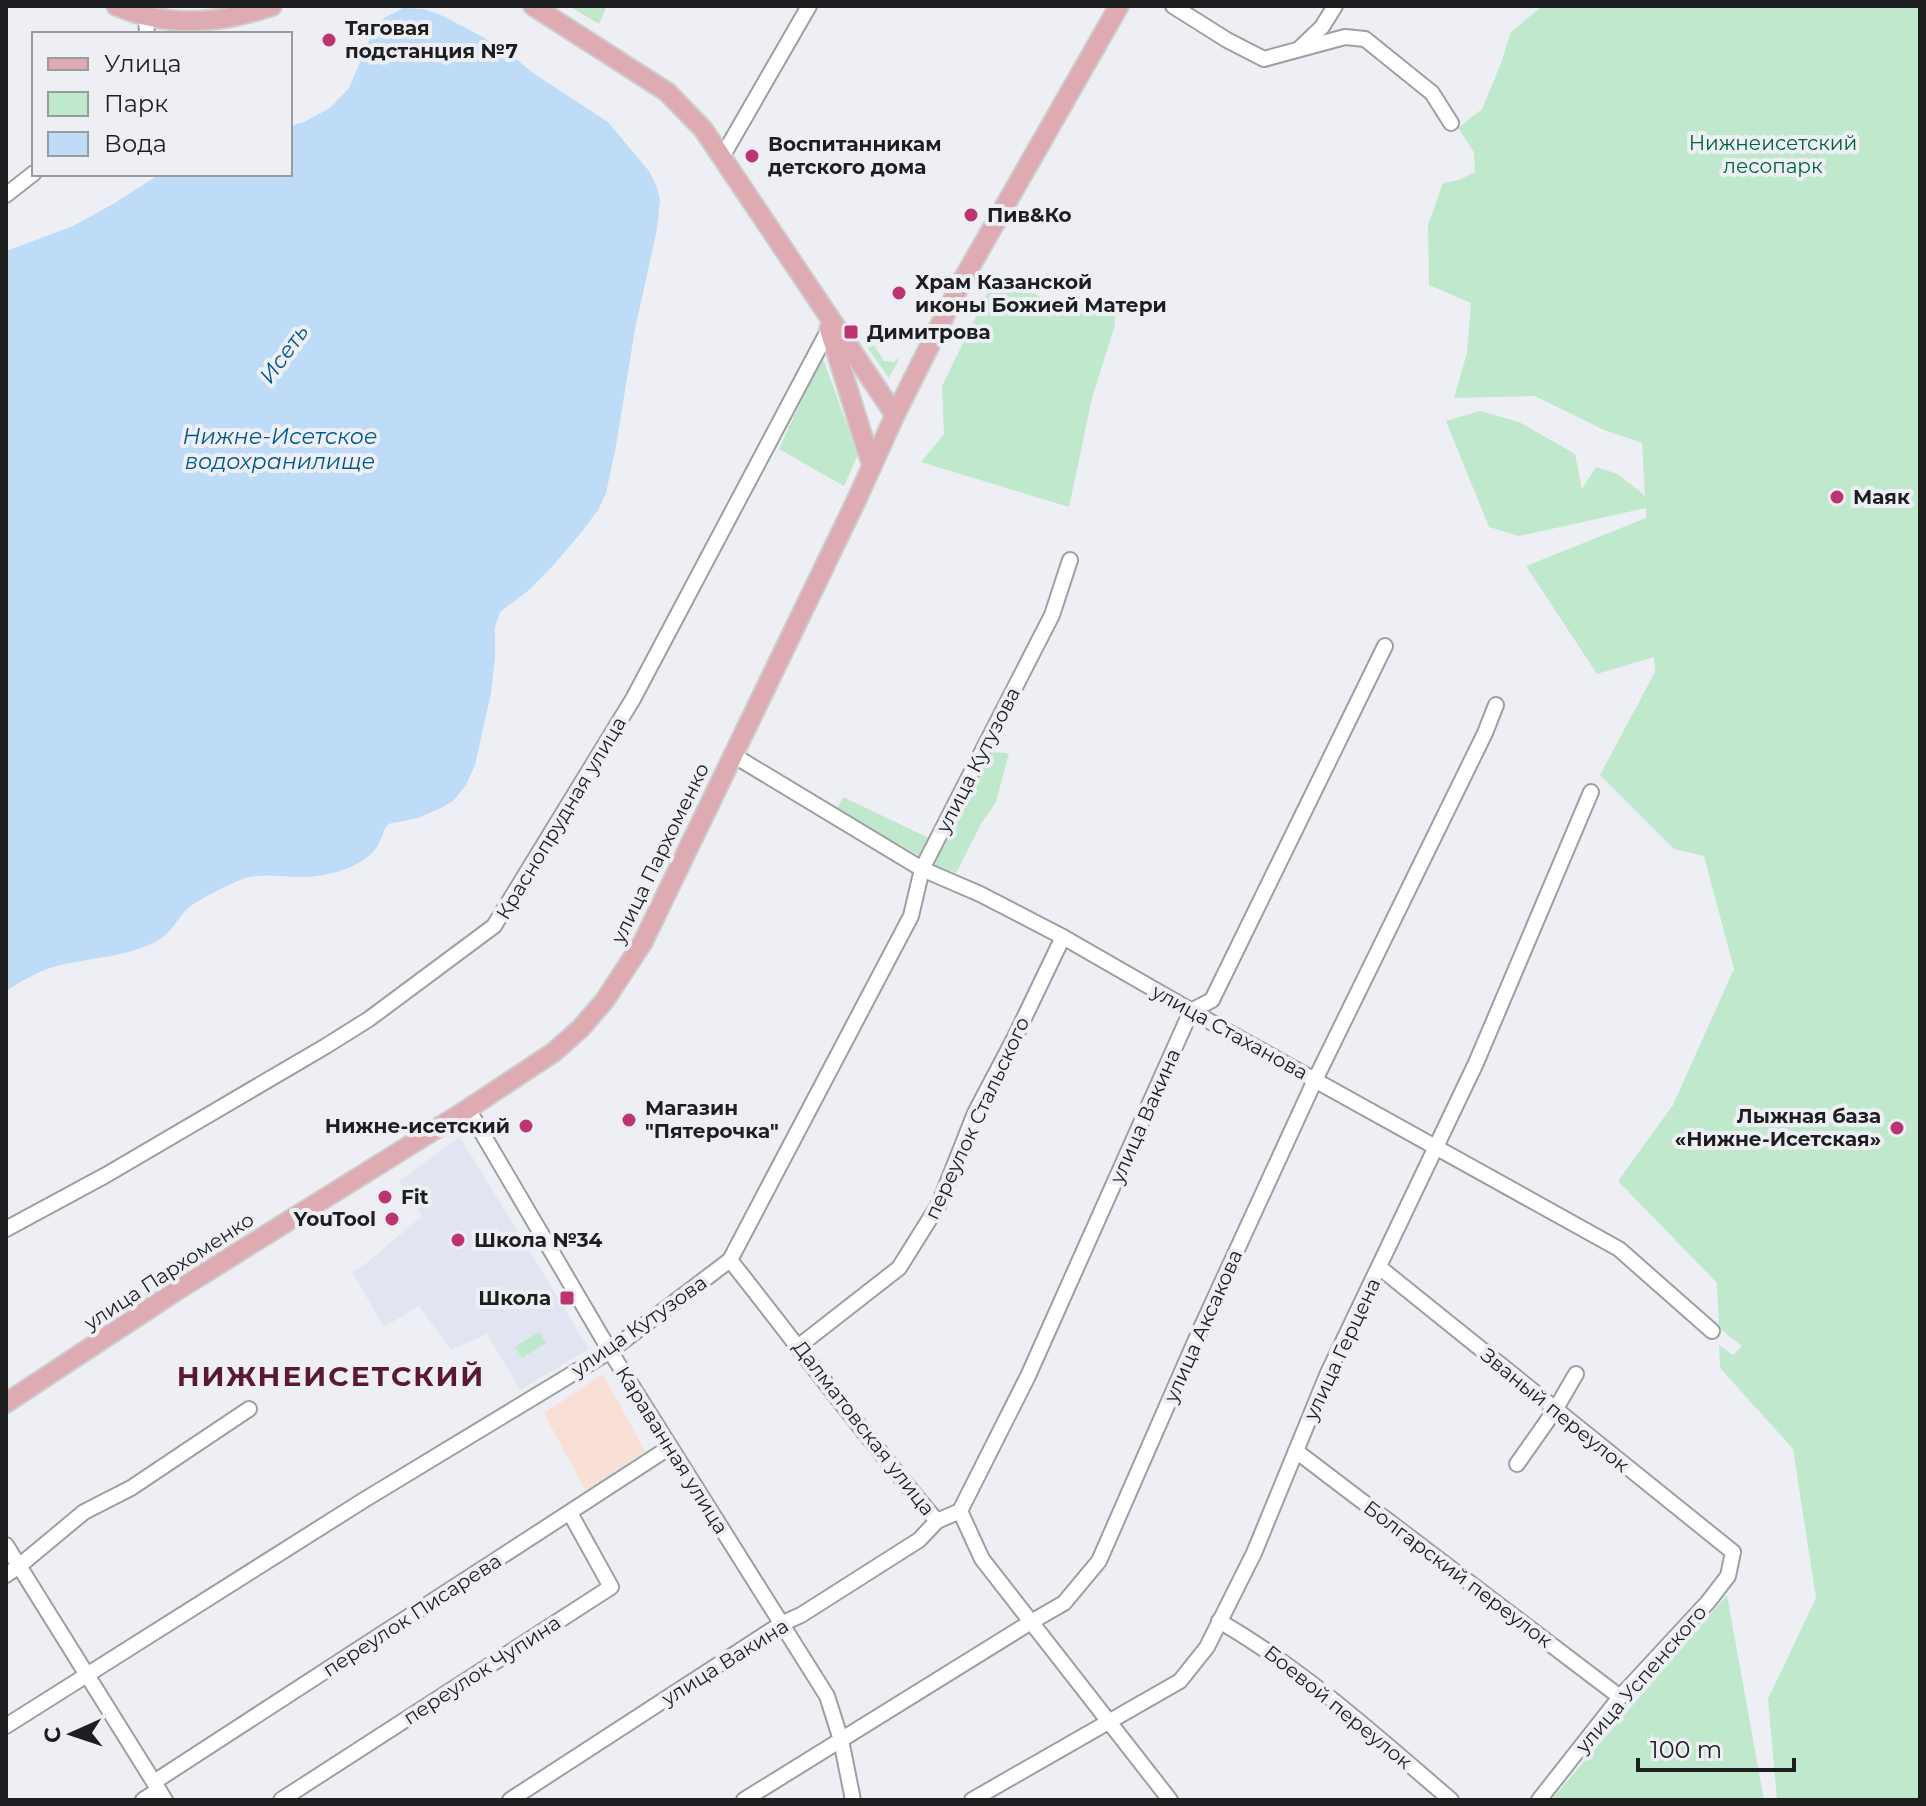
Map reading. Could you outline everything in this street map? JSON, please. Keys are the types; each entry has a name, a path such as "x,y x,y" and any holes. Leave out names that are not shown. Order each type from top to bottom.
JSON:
{"main road":[{"path":"116,6 147,25 243,16 272,6"},
{"path":"533,6 667,92 703,129 895,415"},
{"name":"улица Пархоменко","path":"6,1403 176,1291 554,1052 581,1028 605,1000 643,942 962,281 1119,6"},
{"path":"823,307 872,466"}],"street":[{"path":"722,157 809,6"},
{"path":"1173,6 1264,59 1345,37 1365,39 1432,93 1451,123"},
{"path":"1298,50 1322,27 1335,6"},
{"path":"6,195 32,175"},
{"name":"Краснопрудная улица","path":"6,1229 106,1175 326,1046 369,1019 494,926 633,699 829,329"},
{"name":"улица Кутузова","path":"6,1726 364,1500 610,1351 730,1260 911,916 922,869 1052,615 1070,560"},
{"name":"улица Вакина","path":"960,1511 1028,1376 1191,1011 1212,1000 1385,646"},
{"name":"улица Аксакова","path":"744,1800 1064,1603 1099,1561 1207,1314 1315,1080 1496,705"},
{"name":"улица Стаханова","path":"733,755 922,869 980,894 1063,937 1619,1249 1712,1331"},
{"name":"улица Герцена","path":"972,1800 1180,1681 1207,1647 1254,1553 1328,1373 1476,1063 1591,792"},
{"name":"переулок Стальского","path":"799,1346 899,1268 939,1204 975,1113 1063,937"},
{"name":"Караванная улица","path":"468,1109 610,1351 827,1696 841,1740 853,1800"},
{"name":"Далматовская улица","path":"730,1260 886,1461 937,1521 960,1511 982,1559 1170,1800"},
{"name":"Званый переулок","path":"1379,1267 1733,1552"},
{"path":"1517,1464 1576,1374"},
{"path":"6,1575 84,1512 131,1488 249,1409"},
{"name":"переулок Писарева","path":"143,1800 670,1447"},
{"name":"Болгарский переулок","path":"1296,1451 1620,1697"},
{"name":"переулок Чупина","path":"281,1800 611,1587 570,1513"},
{"name":"улица Вакина","path":"510,1800 781,1624 801,1615 919,1540 937,1521"},
{"path":"6,1545 159,1791"},
{"name":"улица Успенского","path":"1539,1800 1620,1697 1708,1602 1728,1576 1733,1552"},
{"name":"Боевой переулок","path":"1219,1621 1260,1644 1348,1712 1451,1800"}],"shaded area":[{"name":"Школа №34","path":"460,1137 589,1349 520,1390 487,1334 451,1350 419,1306 384,1327 352,1272 422,1216 399,1181"},
{"path":"603,1374 645,1451 586,1492 544,1413"}],"green space":[{"path":"569,6 607,6 599,24"},
{"name":"Нижнеисетский лесопарк","path":"1542,6 1604,6 1617,9 1618,6 1920,6 1920,1800 1777,1800 1768,1699 1816,1598 1793,1449 1720,1368 1719,1345 1733,1355 1742,1346 1719,1328 1717,1283 1618,1181 1673,1105 1734,969 1704,856 1674,849 1600,775 1655,672 1654,657 1597,674 1526,566 1646,518 1646,508 1519,536 1489,527 1446,421 1480,411 1519,422 1575,454 1582,489 1596,467 1618,474 1645,496 1642,443 1604,430 1535,396 1454,398 1467,353 1471,303 1429,285 1428,225 1443,183 1475,172 1474,152 1458,128 1482,109 1511,32"},
{"path":"997,273 1042,298 1115,311 1115,325 1092,398 1069,507 921,462 944,434 942,386"},
{"path":"874,345 884,361 894,362 900,357 889,378 868,348"},
{"path":"822,356 858,455 844,486 779,449"},
{"path":"987,752 1009,753 996,802 956,873 937,866 837,809 843,797 931,839"},
{"path":"539,1332 546,1343 522,1358 515,1347"},
{"path":"1727,1595 1764,1800 1551,1800"}],"water":[{"name":"Нижне-Исетское водохранилище","path":"403,8 424,9 481,36 608,122 649,171 657,187 660,200 657,229 635,329 606,493 581,533 549,570 500,612 495,627 491,693 475,765 466,785 453,801 418,818 388,824 374,851 349,868 310,877 266,875 245,878 191,906 157,941 123,953 54,967 6,991 6,251 73,226 157,176 292,176 292,125 330,108 349,88 371,36 384,18"}],"place":[{"name":"Тяговая подстанция №7","path":"329,40"},
{"name":"Воспитанникам детского дома","path":"752,156"},
{"name":"Пив&Ко","path":"971,215"},
{"name":"Храм Казанской иконы Божией Матери","path":"899,293"},
{"name":"Димитрова","path":"851,332"},
{"name":"Маяк","path":"1837,497"},
{"name":"Магазин \"Пятерочка\"","path":"629,1120"},
{"name":"Нижне-исетский","path":"526,1126"},
{"name":"Лыжная база «Нижне-Исетская»","path":"1897,1128"},
{"name":"Fit","path":"385,1197"},
{"name":"YouTool","path":"392,1219"},
{"name":"Школа №34","path":"458,1240"},
{"name":"Школа","path":"567,1298"}],"district":[{"name":"НИЖНЕИСЕТСКИЙ","path":"331,1376"}],"water label":[{"name":"Исеть","path":"284,354"}]}
